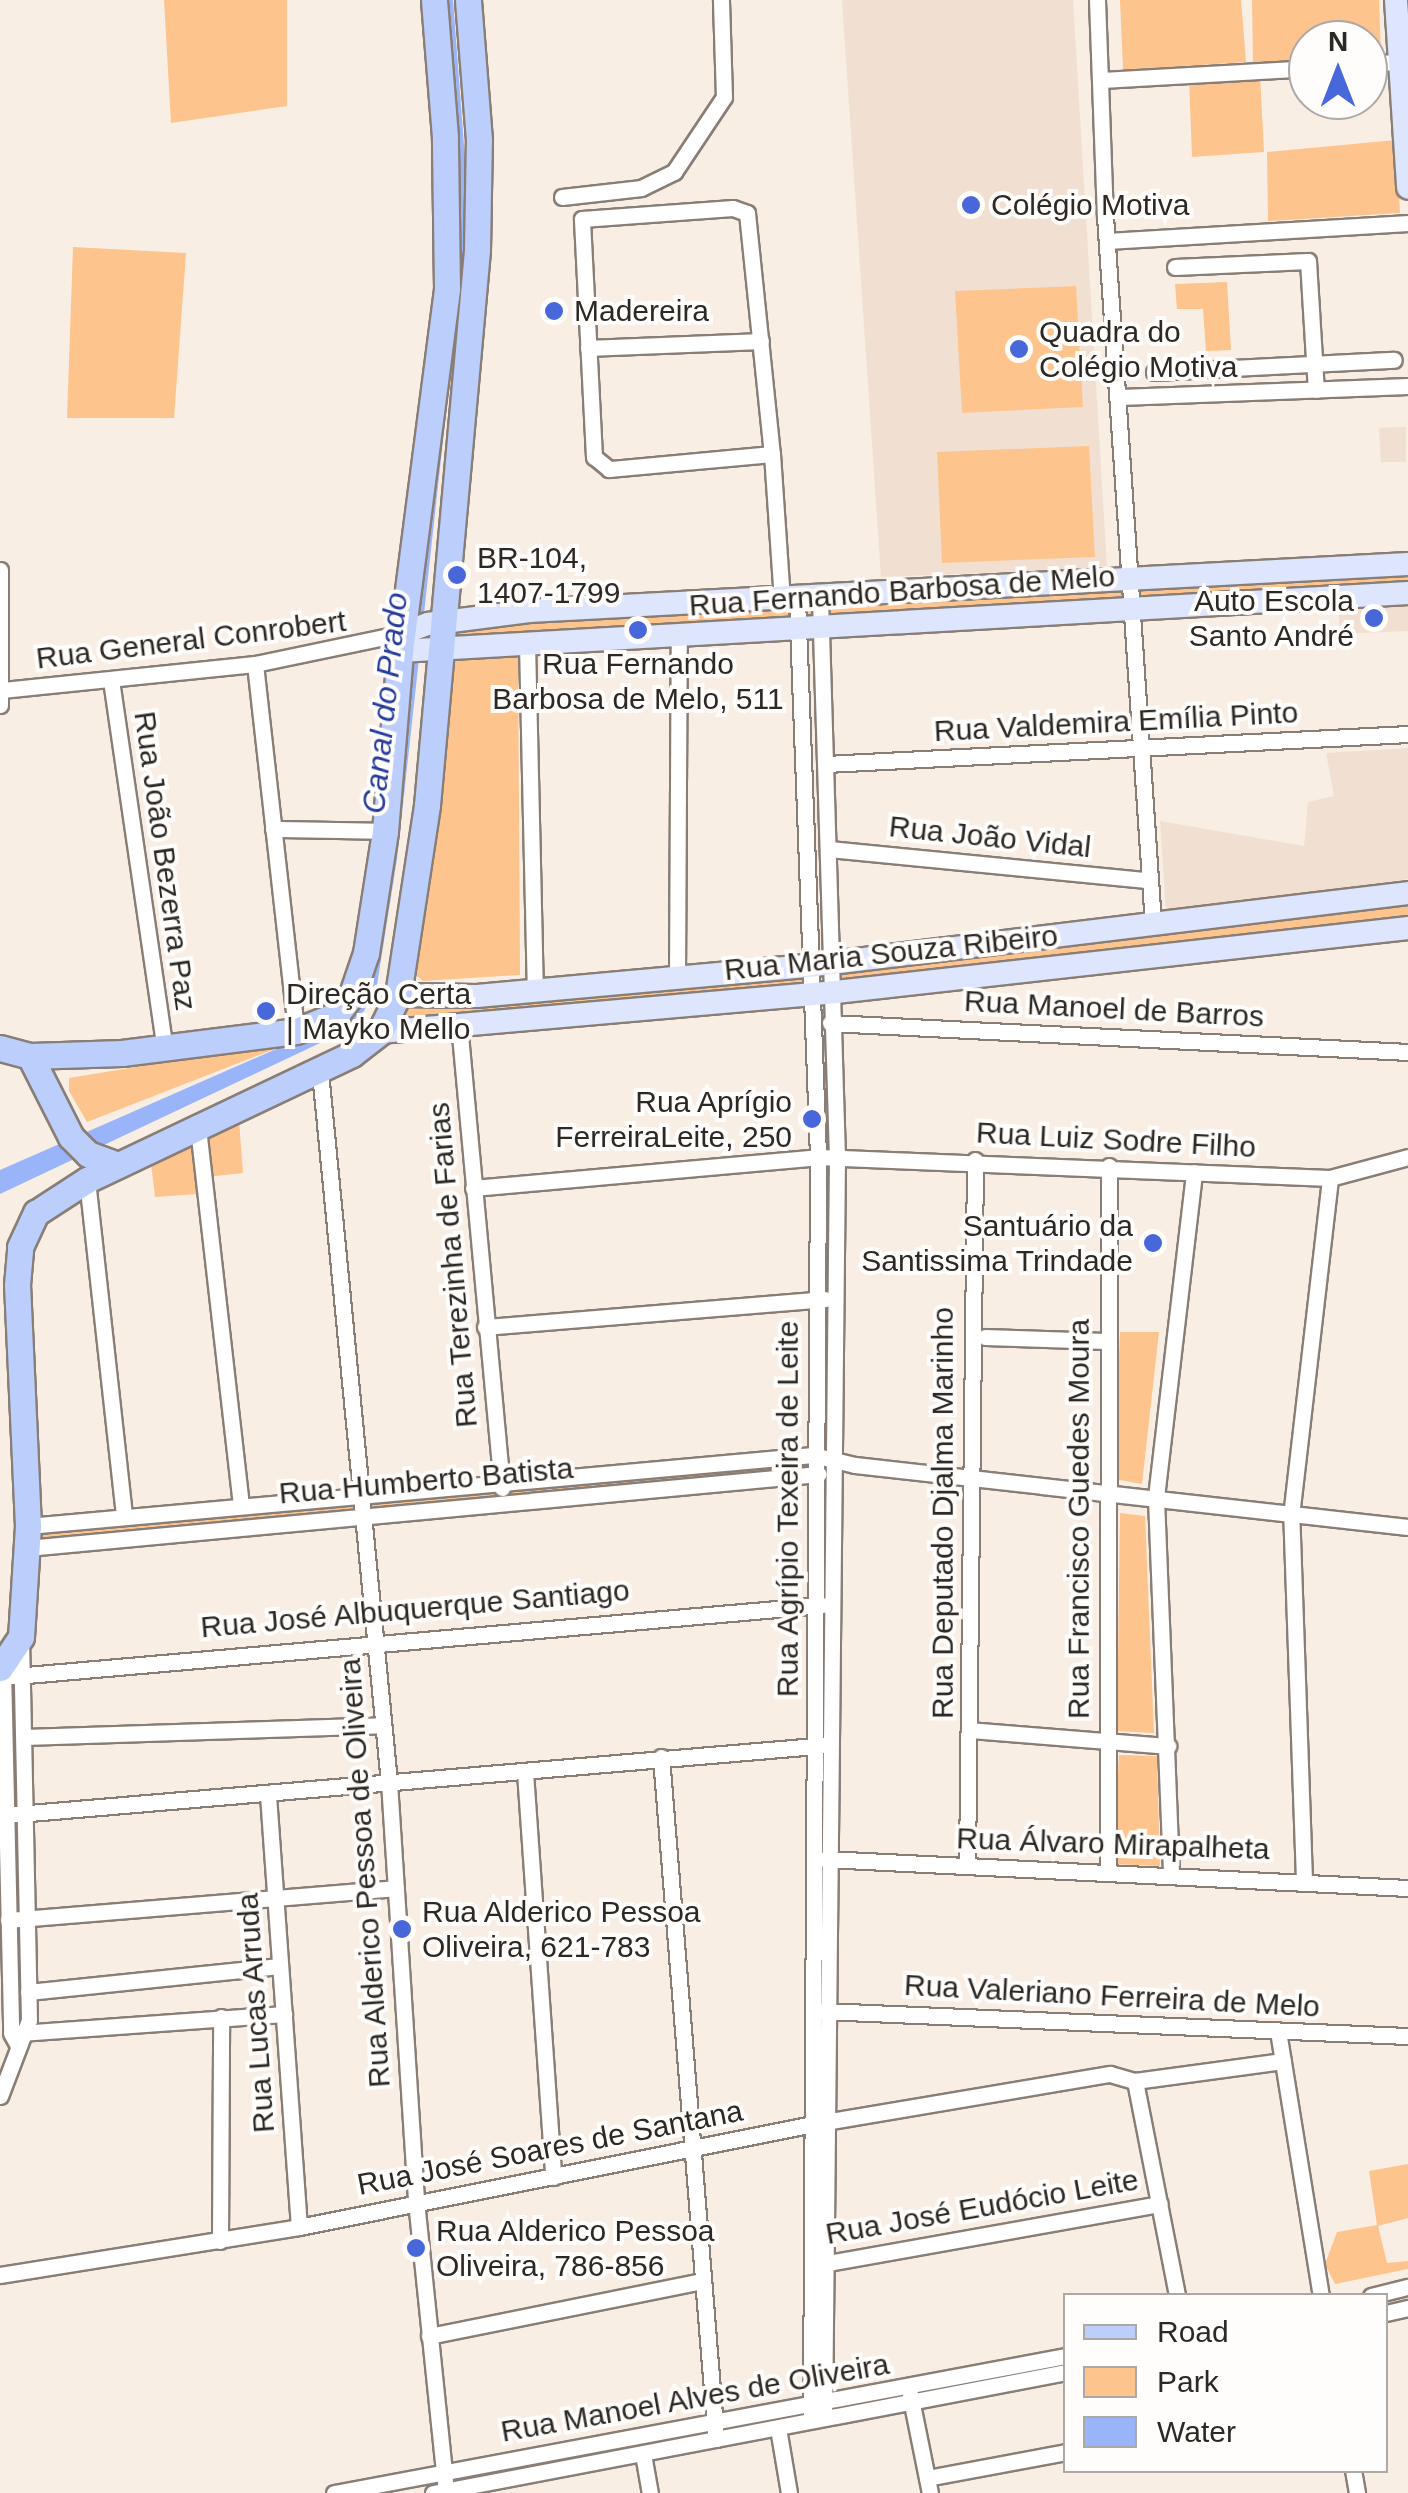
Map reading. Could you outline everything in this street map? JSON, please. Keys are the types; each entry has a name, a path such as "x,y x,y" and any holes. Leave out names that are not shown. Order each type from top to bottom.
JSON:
{"main road":[{"path":"0,1048 30,1056 165,1049 296,1031 336,1015 352,994 366,952 385,831 410,636 449,250 434,0"},
{"path":"410,636 480,200 468,0"},
{"path":"7,1671 21,1637 27,1537 20,1247 36,1213 112,1162 320,1072 380,1032 398,994 427,804 438,650 410,636"},
{"path":"30,1056 70,1137 112,1162"}],"street":[{"path":"562,197 641,188 674,172 724,97 721,0"},
{"path":"1097,0 1107,241 1120,397 1146,880 1153,924"},
{"path":"1396,0 1404,62 1408,188"},
{"path":"1102,80 1288,69"},
{"path":"772,454 648,468 601,466 594,456 582,219 732,208 750,222 772,454 799,599 809,627"},
{"path":"1107,241 1408,223"},
{"path":"1175,267 1308,261 1316,390"},
{"path":"588,348 761,341"},
{"path":"1154,372 1394,360"},
{"path":"1120,397 1408,386"},
{"name":"Rua Fernando Barbosa de Melo","path":"410,636 529,611 1408,564"},
{"path":"0,570 1,698"},
{"name":"Rua Fernando Barbosa de Melo","path":"438,650 1408,594"},
{"name":"Rua Agrípio Texeira de Leite","path":"799,599 809,627 826,764 831,904 824,964"},
{"name":"Rua Agrípio Texeira de Leite","path":"809,627 825,993 836,1023 830,1473 835,1859 822,2011"},
{"name":"Rua General Conrobert","path":"1,698 111,680 255,664 410,636"},
{"path":"677,977 679,636"},
{"path":"527,642 535,990"},
{"path":"255,664 296,1031"},
{"name":"Rua João Bezerra Paz","path":"111,680 165,1049"},
{"name":"Rua Valdemira Emília Pinto","path":"826,764 1408,734"},
{"path":"273,829 385,831"},
{"name":"Rua João Vidal","path":"829,849 1146,880"},
{"name":"Rua Maria Souza Ribeiro","path":"398,994 535,990 824,964 1408,892"},
{"name":"Rua Maria Souza Ribeiro","path":"380,1032 825,993 1408,928"},
{"name":"Rua Agrípio Texeira de Leite","path":"817,2411 822,2011 816,1859 812,1474 818,1157 816,1023 825,993"},
{"name":"Rua Manoel de Barros","path":"816,1023 1408,1052"},
{"name":"Rua Terezinha de Farias","path":"458,1024 504,1502"},
{"name":"Rua Alderico Pessoa de Oliveira","path":"320,1072 389,1782 416,2201 444,2472 439,2492"},
{"path":"198,1128 241,1506"},
{"name":"Rua Luiz Sodre Filho","path":"473,1188 818,1157 975,1160 1330,1178 1408,1157"},
{"name":"Rua Deputado Djalma Marinho","path":"967,1866 975,1160"},
{"name":"Rua Francisco Guedes Moura","path":"1108,1871 1104,1492 1109,1166"},
{"path":"1171,1872 1156,1497 1194,1172"},
{"path":"1304,1880 1291,1516 1330,1178"},
{"path":"87,1180 124,1517"},
{"path":"485,1327 835,1298"},
{"path":"984,1337 1106,1341"},
{"name":"Rua Humberto Batista","path":"27,1537 124,1517 501,1481 813,1454 831,1455 855,1465"},
{"path":"855,1465 1408,1527"},
{"name":"Rua Humberto Batista","path":"27,1537 504,1502 830,1473 855,1465"},
{"name":"Rua José Albuquerque Santiago","path":"7,1671 376,1648 832,1604"},
{"path":"0,2096 28,1992 24,1737 7,1671"},
{"path":"7,1671 8,1920 18,2037"},
{"path":"24,1737 382,1725"},
{"path":"969,1730 1168,1746"},
{"path":"6,1815 525,1772 661,1756 836,1746"},
{"path":"661,1756 689,2149 716,2439"},
{"path":"525,1772 553,2177"},
{"name":"Rua Lucas Arruda","path":"268,1795 299,2227"},
{"name":"Rua Álvaro Mirapalheta","path":"816,1859 1171,1872 1408,1888"},
{"path":"8,1920 396,1888"},
{"path":"28,1992 280,1966"},
{"name":"Rua Valeriano Ferreira de Melo","path":"822,2011 1408,2036"},
{"path":"18,2037 284,2014"},
{"path":"220,2241 222,2017"},
{"path":"1278,2030 1321,2293"},
{"path":"1176,2293 1135,2081 1283,2062"},
{"name":"Rua José Soares de Santana","path":"0,2276 299,2227 822,2123 1110,2074 1135,2081"},
{"name":"Rua José Eudócio Leite","path":"820,2264 1160,2204"},
{"path":"430,2336 701,2280"},
{"path":"1383,2293 1408,2287"},
{"name":"Rua Manoel Alves de Oliveira","path":"910,2395 1063,2357"},
{"name":"Rua Manoel Alves de Oliveira","path":"334,2493 714,2422 817,2411 1063,2372"},
{"path":"910,2395 928,2486 1063,2453"},
{"name":"Rua Manoel Alves de Oliveira","path":"439,2492 502,2487 778,2428 817,2411"},
{"path":"778,2428 789,2493"},
{"path":"643,2454 650,2493"}],"shaded area":[{"name":"Colégio Motiva","path":"842,0 1073,0 1107,568 881,577"},
{"path":"1406,427 1406,462 1381,462 1379,428"},
{"name":"Auto Escola Santo André","path":"1408,602 1408,631 1339,634 1339,605"},
{"path":"1408,748 1408,879 1166,912 1160,821 1304,846 1308,802 1334,796 1326,753"}],"green space":[{"path":"164,0 287,0 287,106 171,123"},
{"path":"1120,0 1241,0 1246,62 1123,70"},
{"path":"1252,0 1379,0 1380,20 1288,20 1288,63 1253,66"},
{"path":"1260,74 1264,152 1192,157 1189,79"},
{"path":"1396,140 1400,213 1268,221 1267,152"},
{"path":"73,247 186,253 174,418 67,418"},
{"path":"1227,282 1231,350 1206,351 1203,309 1177,309 1175,284"},
{"name":"Quadra do Colégio Motiva","path":"1076,286 1083,407 962,413 955,291"},
{"path":"1089,446 1095,557 942,563 937,452"},
{"path":"1408,568 1408,590 1136,604 1132,580"},
{"path":"1126,581 1127,605 825,622 824,600"},
{"path":"813,602 816,622 446,643 445,628"},
{"path":"518,642 520,975 423,981 402,964 438,647"},
{"path":"1408,900 1408,923 841,986 839,967"},
{"path":"811,970 810,989 385,1027 399,1000"},
{"path":"263,1046 277,1048 87,1122 69,1091 69,1078"},
{"path":"238,1107 243,1173 197,1178 198,1194 155,1197 149,1146"},
{"path":"1120,1332 1159,1332 1142,1484 1114,1479"},
{"path":"807,1459 808,1471 507,1498 505,1485"},
{"path":"498,1485 501,1498 366,1510 365,1499"},
{"path":"355,1499 358,1512 30,1543 31,1528"},
{"path":"1120,1513 1145,1516 1154,1733 1117,1731"},
{"path":"1119,1755 1157,1756 1160,1866 1113,1864"},
{"path":"1408,2164 1408,2218 1378,2226 1387,2263 1408,2261 1408,2269 1335,2284 1325,2264 1337,2232 1377,2225 1369,2171"},
{"path":"711,2425 713,2437 449,2487 446,2474"}],"water":[{"path":"437,0 453,0 465,159 463,259 397,859 377,985 364,1011 337,1035 0,1194 0,1170 299,1039 349,1009 449,288"}],"place":[{"name":"Colégio Motiva","path":"971,205"},
{"name":"Madereira","path":"554,311"},
{"name":"Quadra do Colégio Motiva","path":"1019,349"},
{"name":"BR-104, 1407-1799","path":"457,575"},
{"name":"Auto Escola Santo André","path":"1374,618"},
{"name":"Rua Fernando Barbosa de Melo, 511","path":"638,630"},
{"name":"Direção Certa | Mayko Mello","path":"266,1011"},
{"name":"Rua Aprígio FerreiraLeite, 250","path":"812,1119"},
{"name":"Santuário da Santissima Trindade","path":"1153,1243"},
{"name":"Rua Alderico Pessoa Oliveira, 621-783","path":"402,1929"},
{"name":"Rua Alderico Pessoa Oliveira, 786-856","path":"416,2248"}],"water label":[{"name":"Canal do Prado","path":"385,703"}]}
